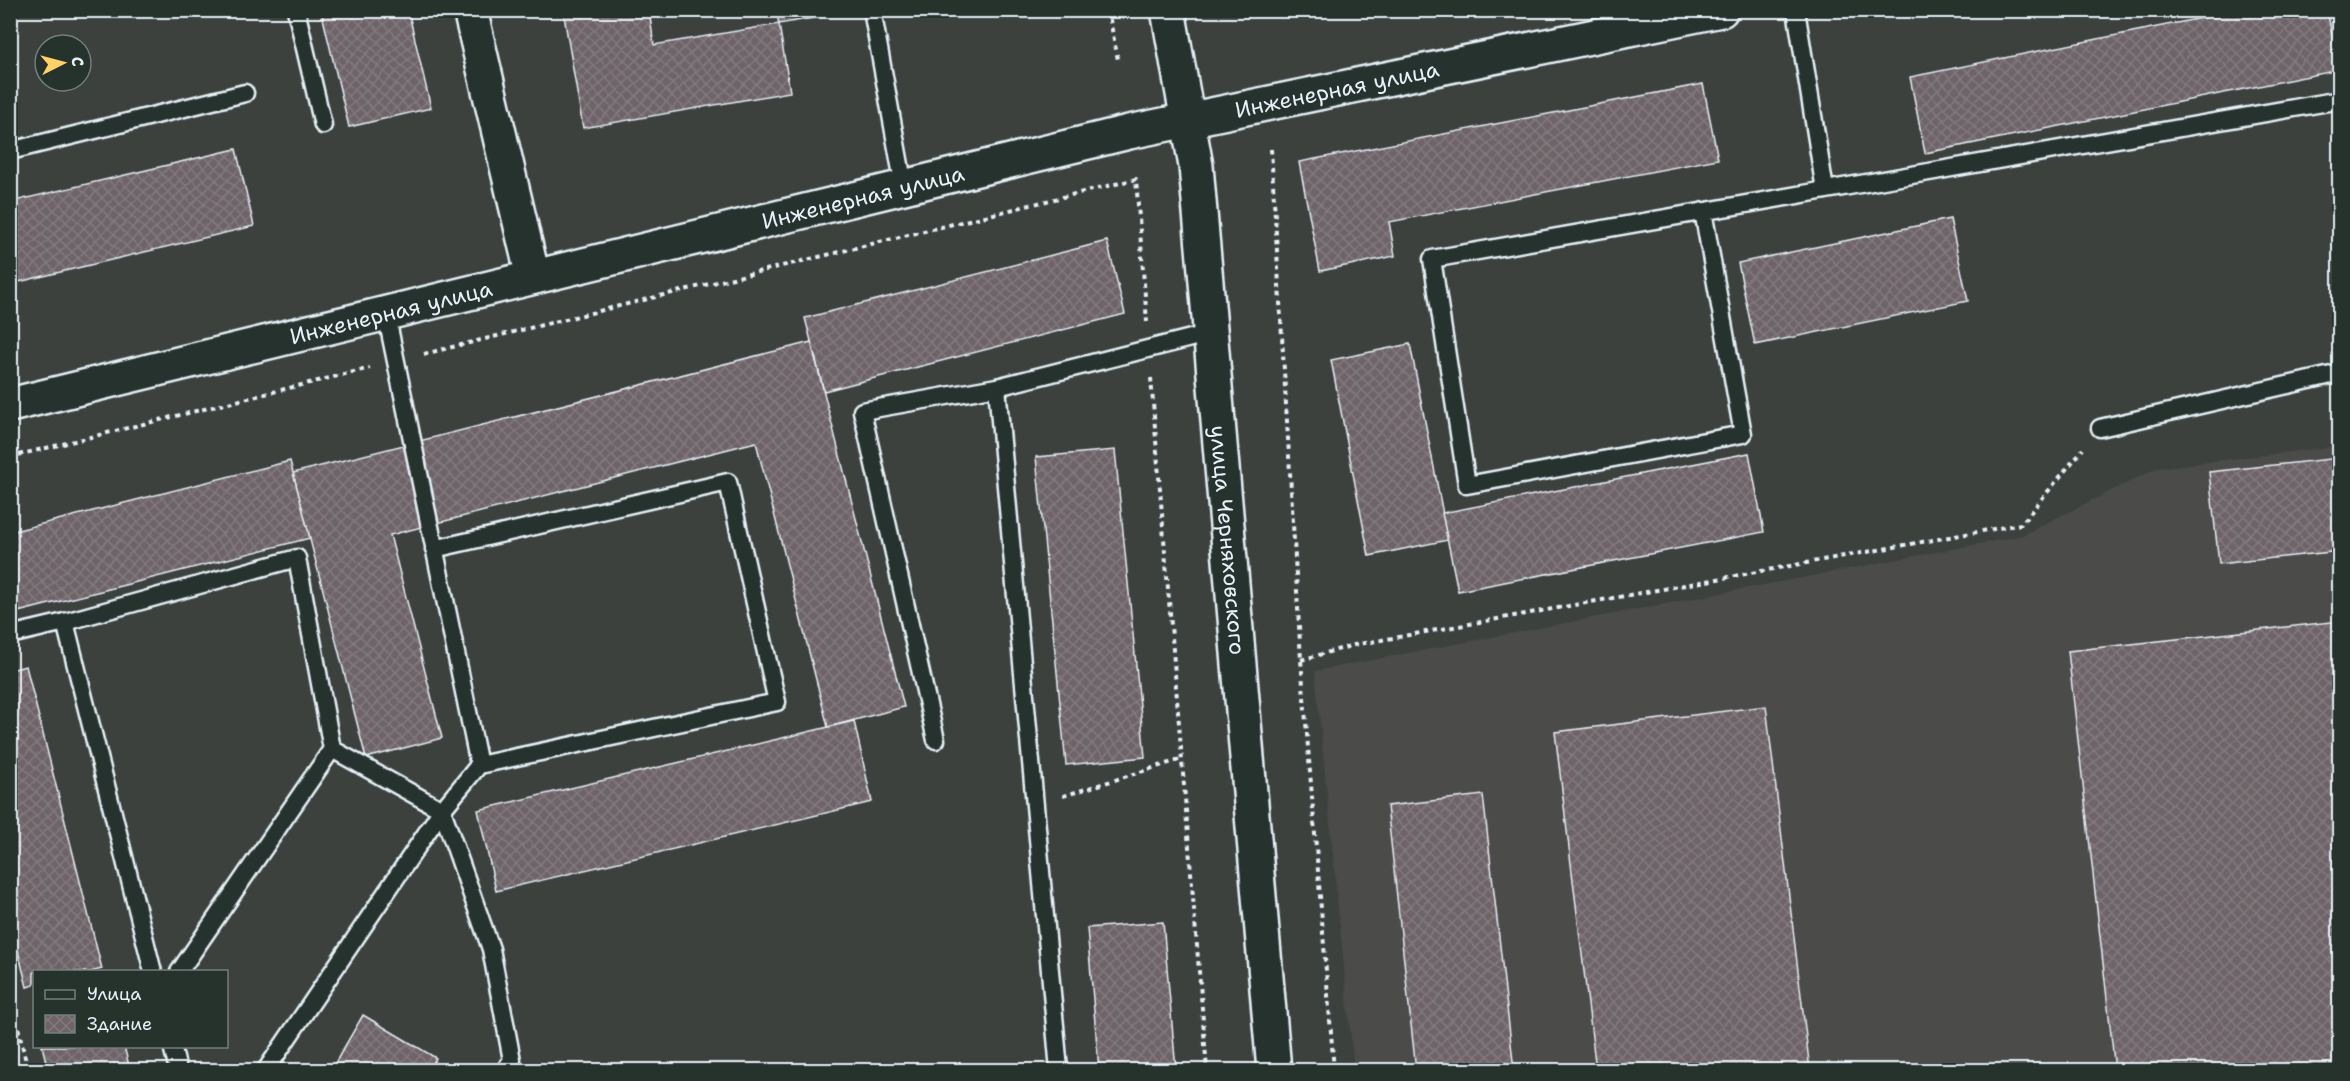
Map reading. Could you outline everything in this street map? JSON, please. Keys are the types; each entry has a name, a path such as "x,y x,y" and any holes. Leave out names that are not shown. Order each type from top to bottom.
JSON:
{"street":[{"path":"470,10 533,277"},
{"name":"улица Черняховского","path":"1168,10 1196,166 1274,1071"},
{"name":"Инженерная улица","path":"10,405 1189,118 1721,10"}],"lane":[{"path":"296,10 323,125"},
{"path":"872,10 904,187"},
{"path":"1797,10 1825,190"},
{"path":"10,151 245,93"},
{"path":"1703,211 1743,434 1467,485 1432,259 1703,211 2340,100"},
{"path":"386,313 479,765"},
{"path":"936,740 862,411 997,387 1211,333"},
{"path":"2100,428 2340,373"},
{"path":"997,387 1059,1071"},
{"path":"266,1071 442,810 479,765 777,702 728,482 434,549"},
{"path":"10,635 297,558 332,749 180,970"},
{"path":"65,622 152,970"},
{"path":"332,749 442,810 491,949 512,1060 505,1071"},
{"path":"172,1048 178,1071"}],"path":[{"path":"1108,10 1118,60"},
{"path":"1271,149 1301,660 1334,1071"},
{"path":"10,457 1136,179 1208,1071"},
{"path":"1301,660 1354,645 2021,524 2100,428"},
{"path":"1034,805 1182,759"},
{"path":"10,993 28,1071"}],"shaded area":[{"path":"2339,446 2339,1070 1354,1070 1315,671 2020,536 2157,468"}],"building":[{"path":"321,10 408,10 431,108 349,127"},
{"path":"563,10 649,10 654,45 779,24 790,92 583,128"},
{"path":"776,10 848,10 849,12 779,24"},
{"path":"2241,10 2327,10 2339,70 1925,153 1910,77"},
{"path":"1703,84 1718,159 1389,222 1395,256 1320,271 1299,162"},
{"path":"236,149 254,226 10,284 10,202"},
{"path":"1950,219 1968,301 1755,345 1738,263"},
{"path":"1107,241 1125,314 824,391 805,318"},
{"path":"811,342 904,707 828,727 756,442 390,535 442,738 366,758 293,473"},
{"path":"1410,344 1448,540 1369,556 1331,360"},
{"path":"1115,450 1145,757 1066,765 1036,457"},
{"path":"1749,453 1764,532 1458,591 1442,513"},
{"path":"2340,458 2340,551 2219,564 2209,472"},
{"path":"290,461 310,538 10,614 10,532"},
{"path":"2340,621 2340,1070 2115,1070 2068,651"},
{"path":"26,666 102,969 33,970 33,985 27,987 10,919 10,670"},
{"path":"1766,706 1810,1070 1596,1070 1555,732"},
{"path":"854,721 872,802 496,891 478,810"},
{"path":"1483,795 1514,1070 1416,1070 1387,806"},
{"path":"1163,922 1176,1070 1099,1070 1087,928"},
{"path":"363,1015 436,1058 429,1070 331,1070"},
{"path":"42,1048 124,1048 130,1070 48,1070"}]}
